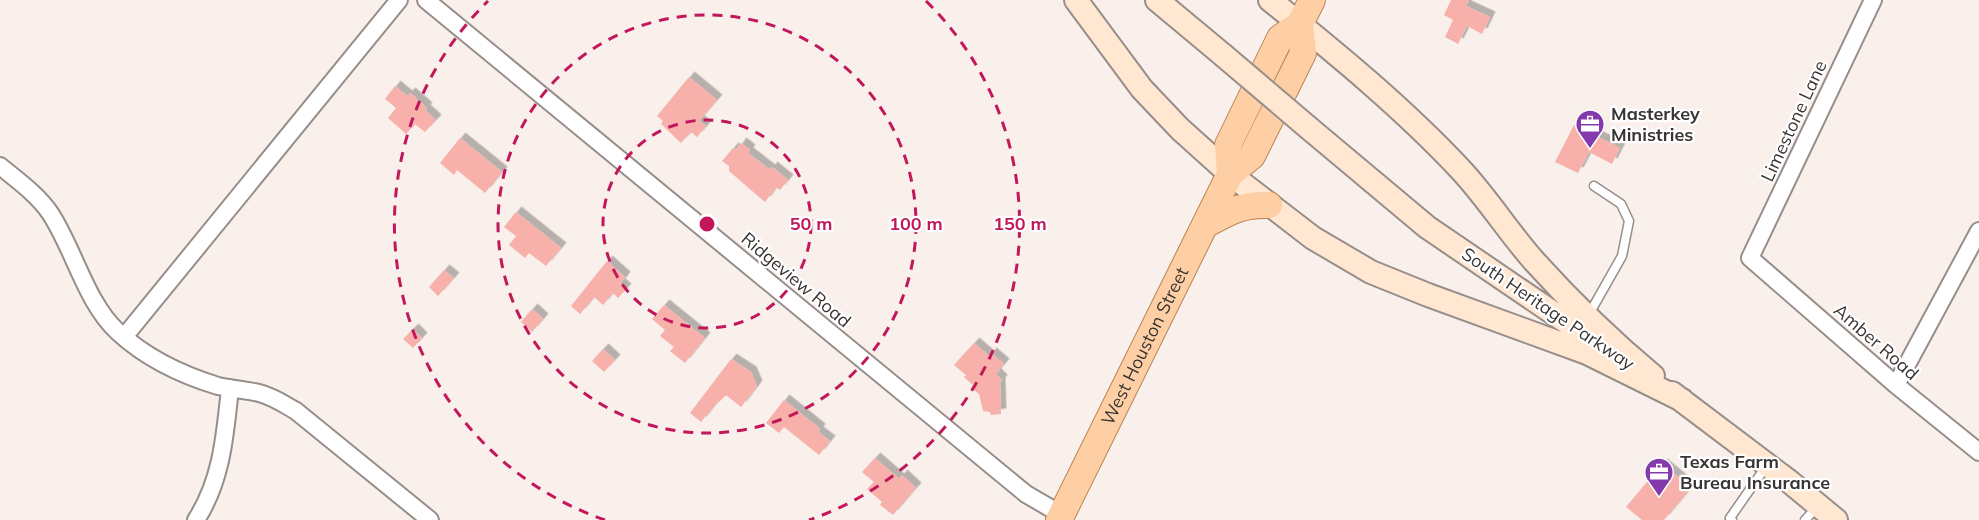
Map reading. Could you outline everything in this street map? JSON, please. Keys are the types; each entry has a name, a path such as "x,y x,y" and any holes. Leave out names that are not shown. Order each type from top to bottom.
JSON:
{"main road":[{"path":"1076,0 1142,89 1180,129 1230,174 1313,238 1371,272 1587,352 1682,400"},
{"name":"South Heritage Parkway","path":"1157,0 1427,227 1584,325 1768,465 1812,513 1836,520"},
{"path":"1270,0 1425,132 1463,172 1584,325"},
{"path":"1300,24 1312,0"},
{"name":"West Houston Street","path":"1061,517 1230,174 1252,156 1303,52 1300,24"},
{"path":"1205,225 1237,208 1251,204 1269,205"}],"street":[{"path":"124,337 399,0"},
{"name":"Ridgeview Road","path":"426,0 1026,494 1061,517"},
{"name":"Limestone Lane","path":"1750,258 1873,0"},
{"path":"2,170 34,194 50,213 94,300 116,330 124,337 161,362 197,379 259,393 296,411 430,520"},
{"path":"1896,385 1979,231"},
{"name":"Amber Road","path":"1750,258 1896,385 1979,452"},
{"path":"196,520 207,504 219,471 230,388"}],"lane":[{"path":"1584,325 1622,256 1629,221 1621,204 1594,186"},
{"path":"1732,520 1730,518 1768,465"}],"building":[{"path":"1451,0 1469,0 1466,6 1490,17 1482,34 1467,26 1458,44 1445,37 1453,20 1444,15"},
{"path":"689,77 717,100 699,121 706,126 697,137 691,132 681,143 661,124 663,121 657,116"},
{"path":"395,86 407,96 410,93 427,108 425,110 436,120 425,132 415,124 406,134 388,118 396,108 385,99"},
{"name":"Masterkey Ministries","path":"1574,125 1620,148 1612,164 1589,152 1578,173 1555,162"},
{"path":"460,138 502,172 485,193 457,170 454,175 440,163"},
{"path":"741,143 750,150 748,153 770,170 772,167 788,180 780,190 776,187 765,202 729,171 729,166 722,161 733,148 736,150"},
{"path":"516,212 561,248 546,266 529,253 525,258 509,245 516,236 504,227"},
{"path":"607,261 625,277 620,284 626,289 618,298 613,293 603,305 594,297 580,314 571,306"},
{"path":"444,270 454,278 438,296 429,287"},
{"path":"664,305 705,338 685,363 670,351 674,347 660,336 665,330 652,319"},
{"path":"532,309 543,319 532,332 521,322"},
{"path":"413,329 422,338 413,348 403,339"},
{"path":"974,343 989,356 991,353 1004,364 996,374 1002,380 1000,383 1001,414 991,415 990,412 983,411 979,394 971,388 973,385 964,377 966,375 954,365"},
{"path":"603,349 615,360 604,372 592,361"},
{"path":"731,359 751,372 757,386 741,407 726,395 701,422 690,413"},
{"path":"784,400 820,429 818,432 830,441 819,455 784,427 779,433 766,423"},
{"path":"875,458 899,479 902,475 916,488 893,515 880,505 882,502 867,489 874,482 862,472"},
{"name":"Texas Farm Bureau Insurance","path":"1662,464 1691,488 1664,520 1642,520 1626,507"}],"place":[{"name":"Masterkey Ministries","path":"1590,150"},
{"name":"Texas Farm Bureau Insurance","path":"1659,498"}]}
